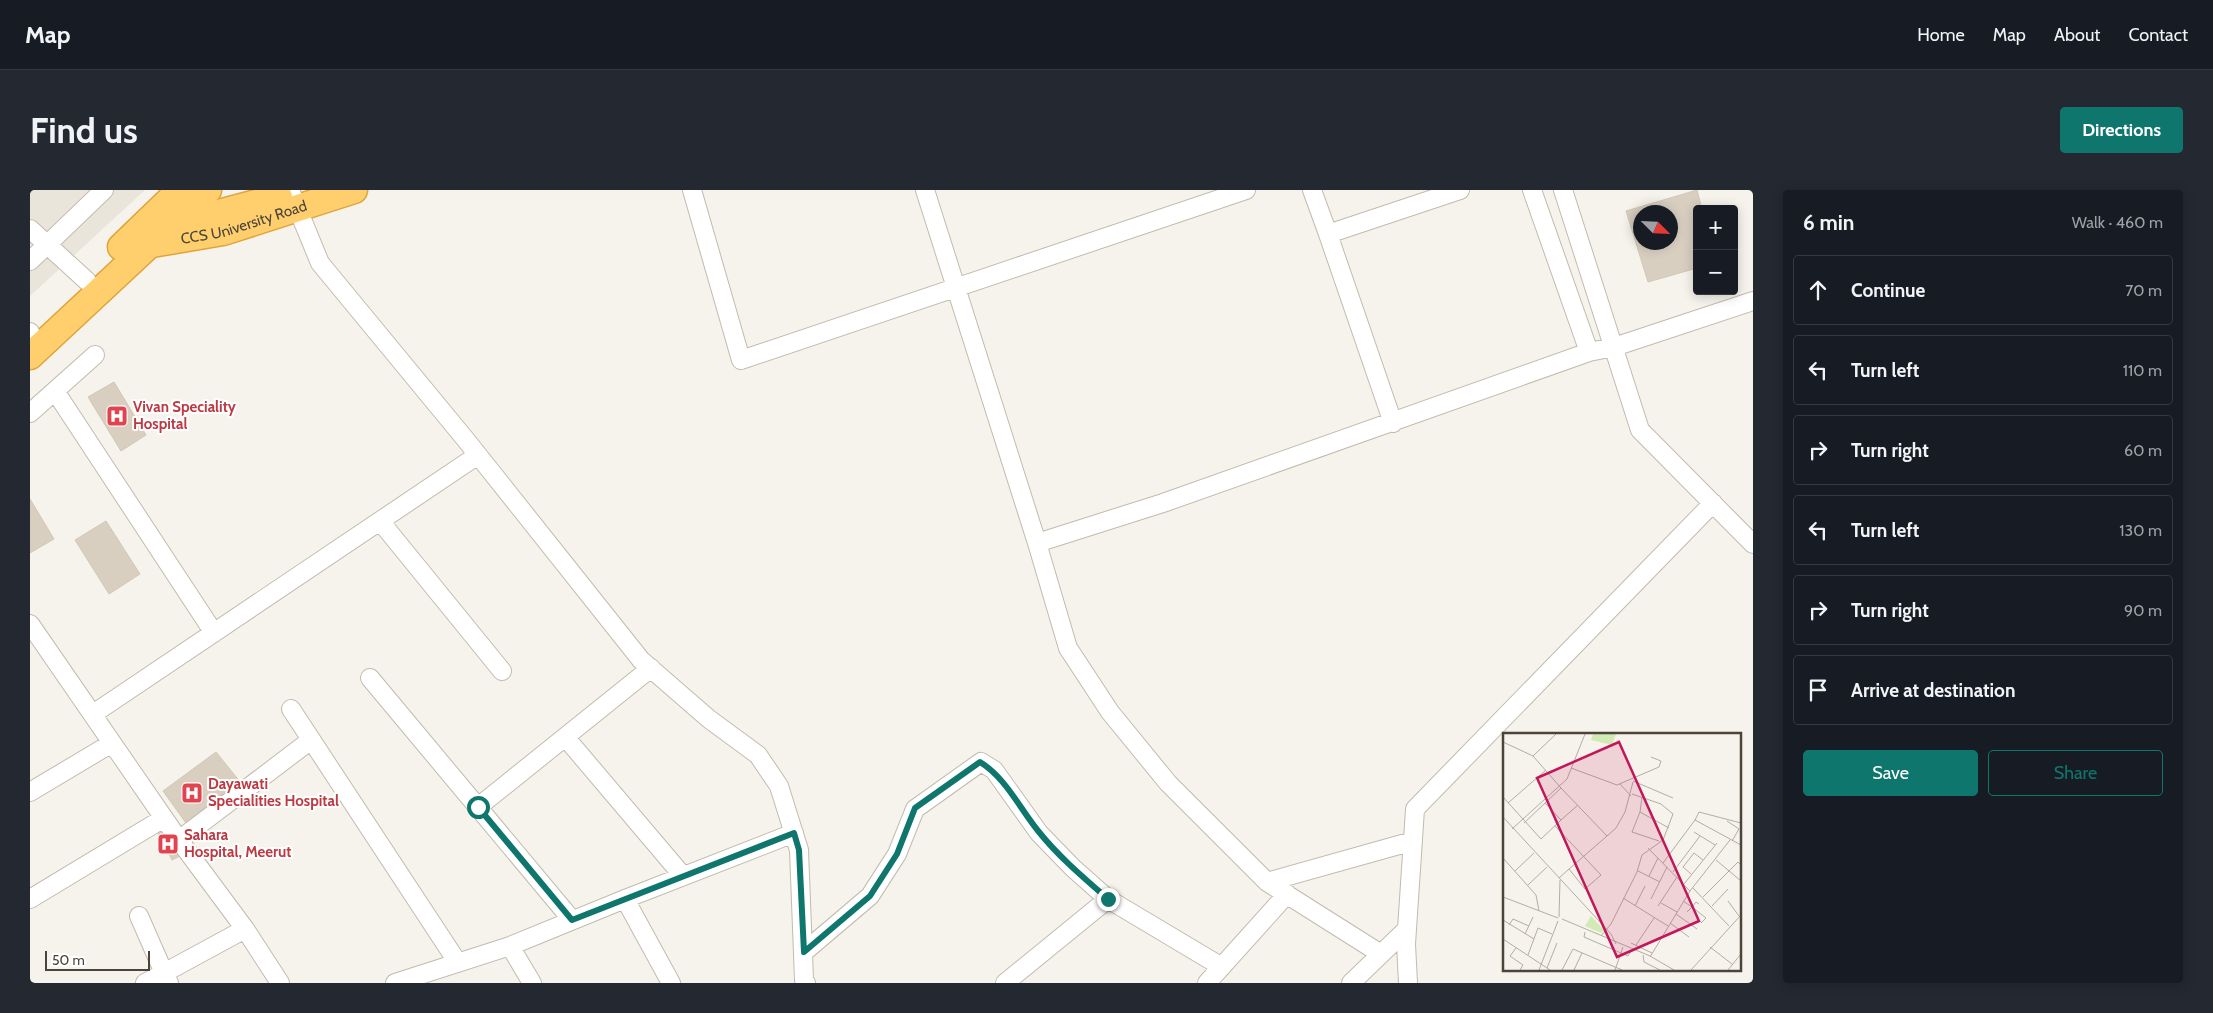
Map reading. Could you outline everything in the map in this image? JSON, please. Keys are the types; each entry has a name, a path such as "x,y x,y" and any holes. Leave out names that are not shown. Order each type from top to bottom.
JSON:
{"highway":[{"path":"30,356 152,231 180,190"},
{"path":"30,333 87,281 208,190"},
{"name":"CCS University Road","path":"152,231 296,196 354,190"}],"street":[{"path":"30,261 104,190"},
{"path":"692,190 741,360 1246,190"},
{"path":"925,190 1037,543 1068,648 1110,712 1168,782 1267,882 1381,954"},
{"path":"1312,190 1393,423"},
{"path":"1328,234 1460,190"},
{"path":"1532,190 1589,352"},
{"path":"1563,190 1640,430 1753,544"},
{"path":"296,196 320,264 478,455 641,660 710,719 758,755 779,786 799,850 804,980 806,983"},
{"path":"30,229 87,281"},
{"path":"1037,543 1164,503 1589,352 1614,347 1753,301"},
{"path":"30,413 95,355"},
{"path":"55,391 214,633"},
{"path":"93,714 478,455"},
{"path":"1408,983 1407,929 1415,809 1713,503"},
{"path":"380,521 502,671"},
{"path":"30,624 179,840 245,929 280,983"},
{"path":"478,807 651,668"},
{"path":"370,678 572,920"},
{"path":"291,709 458,963"},
{"path":"566,738 683,876"},
{"path":"179,840 311,740"},
{"path":"30,792 112,743"},
{"path":"804,952 870,896 897,854 915,808 980,762 994,770 1039,833 1073,868 1108,899 1222,967"},
{"path":"30,899 164,818"},
{"path":"395,983 510,946 794,833"},
{"path":"1267,882 1413,841"},
{"path":"1207,983 1287,894"},
{"path":"625,899 671,983"},
{"path":"1005,983 1108,899"},
{"path":"140,916 166,978"},
{"path":"145,983 166,978 245,929"},
{"path":"1351,983 1407,929"},
{"path":"510,946 532,983"}],"shaded area":[{"path":"30,190 145,190 30,296"}],"building":[{"path":"1697,190 1701,205 1693,205 1693,269 1648,282 1638,250 1678,250 1678,205 1646,205"},
{"path":"1633,209 1633,234 1626,211"},
{"name":"Vivan Speciality Hospital","path":"114,382 146,435 121,451 88,397"},
{"path":"30,499 54,539 30,553"},
{"path":"106,521 140,574 109,594 75,540"},
{"path":"216,752 241,783 186,823 163,791"},
{"path":"165,824 184,854 172,860 156,829"}],"place":[{"name":"Vivan Speciality Hospital","path":"117,416"},
{"name":"Dayawati Specialities Hospital","path":"192,793"},
{"name":"Sahara Hospital, Meerut","path":"168,844"}],"route":[{"path":"478,807 572,920 794,833 799,850 804,952 870,896 897,854 915,808 980,762 994,770 1039,833 1073,868 1108,899"}]}
